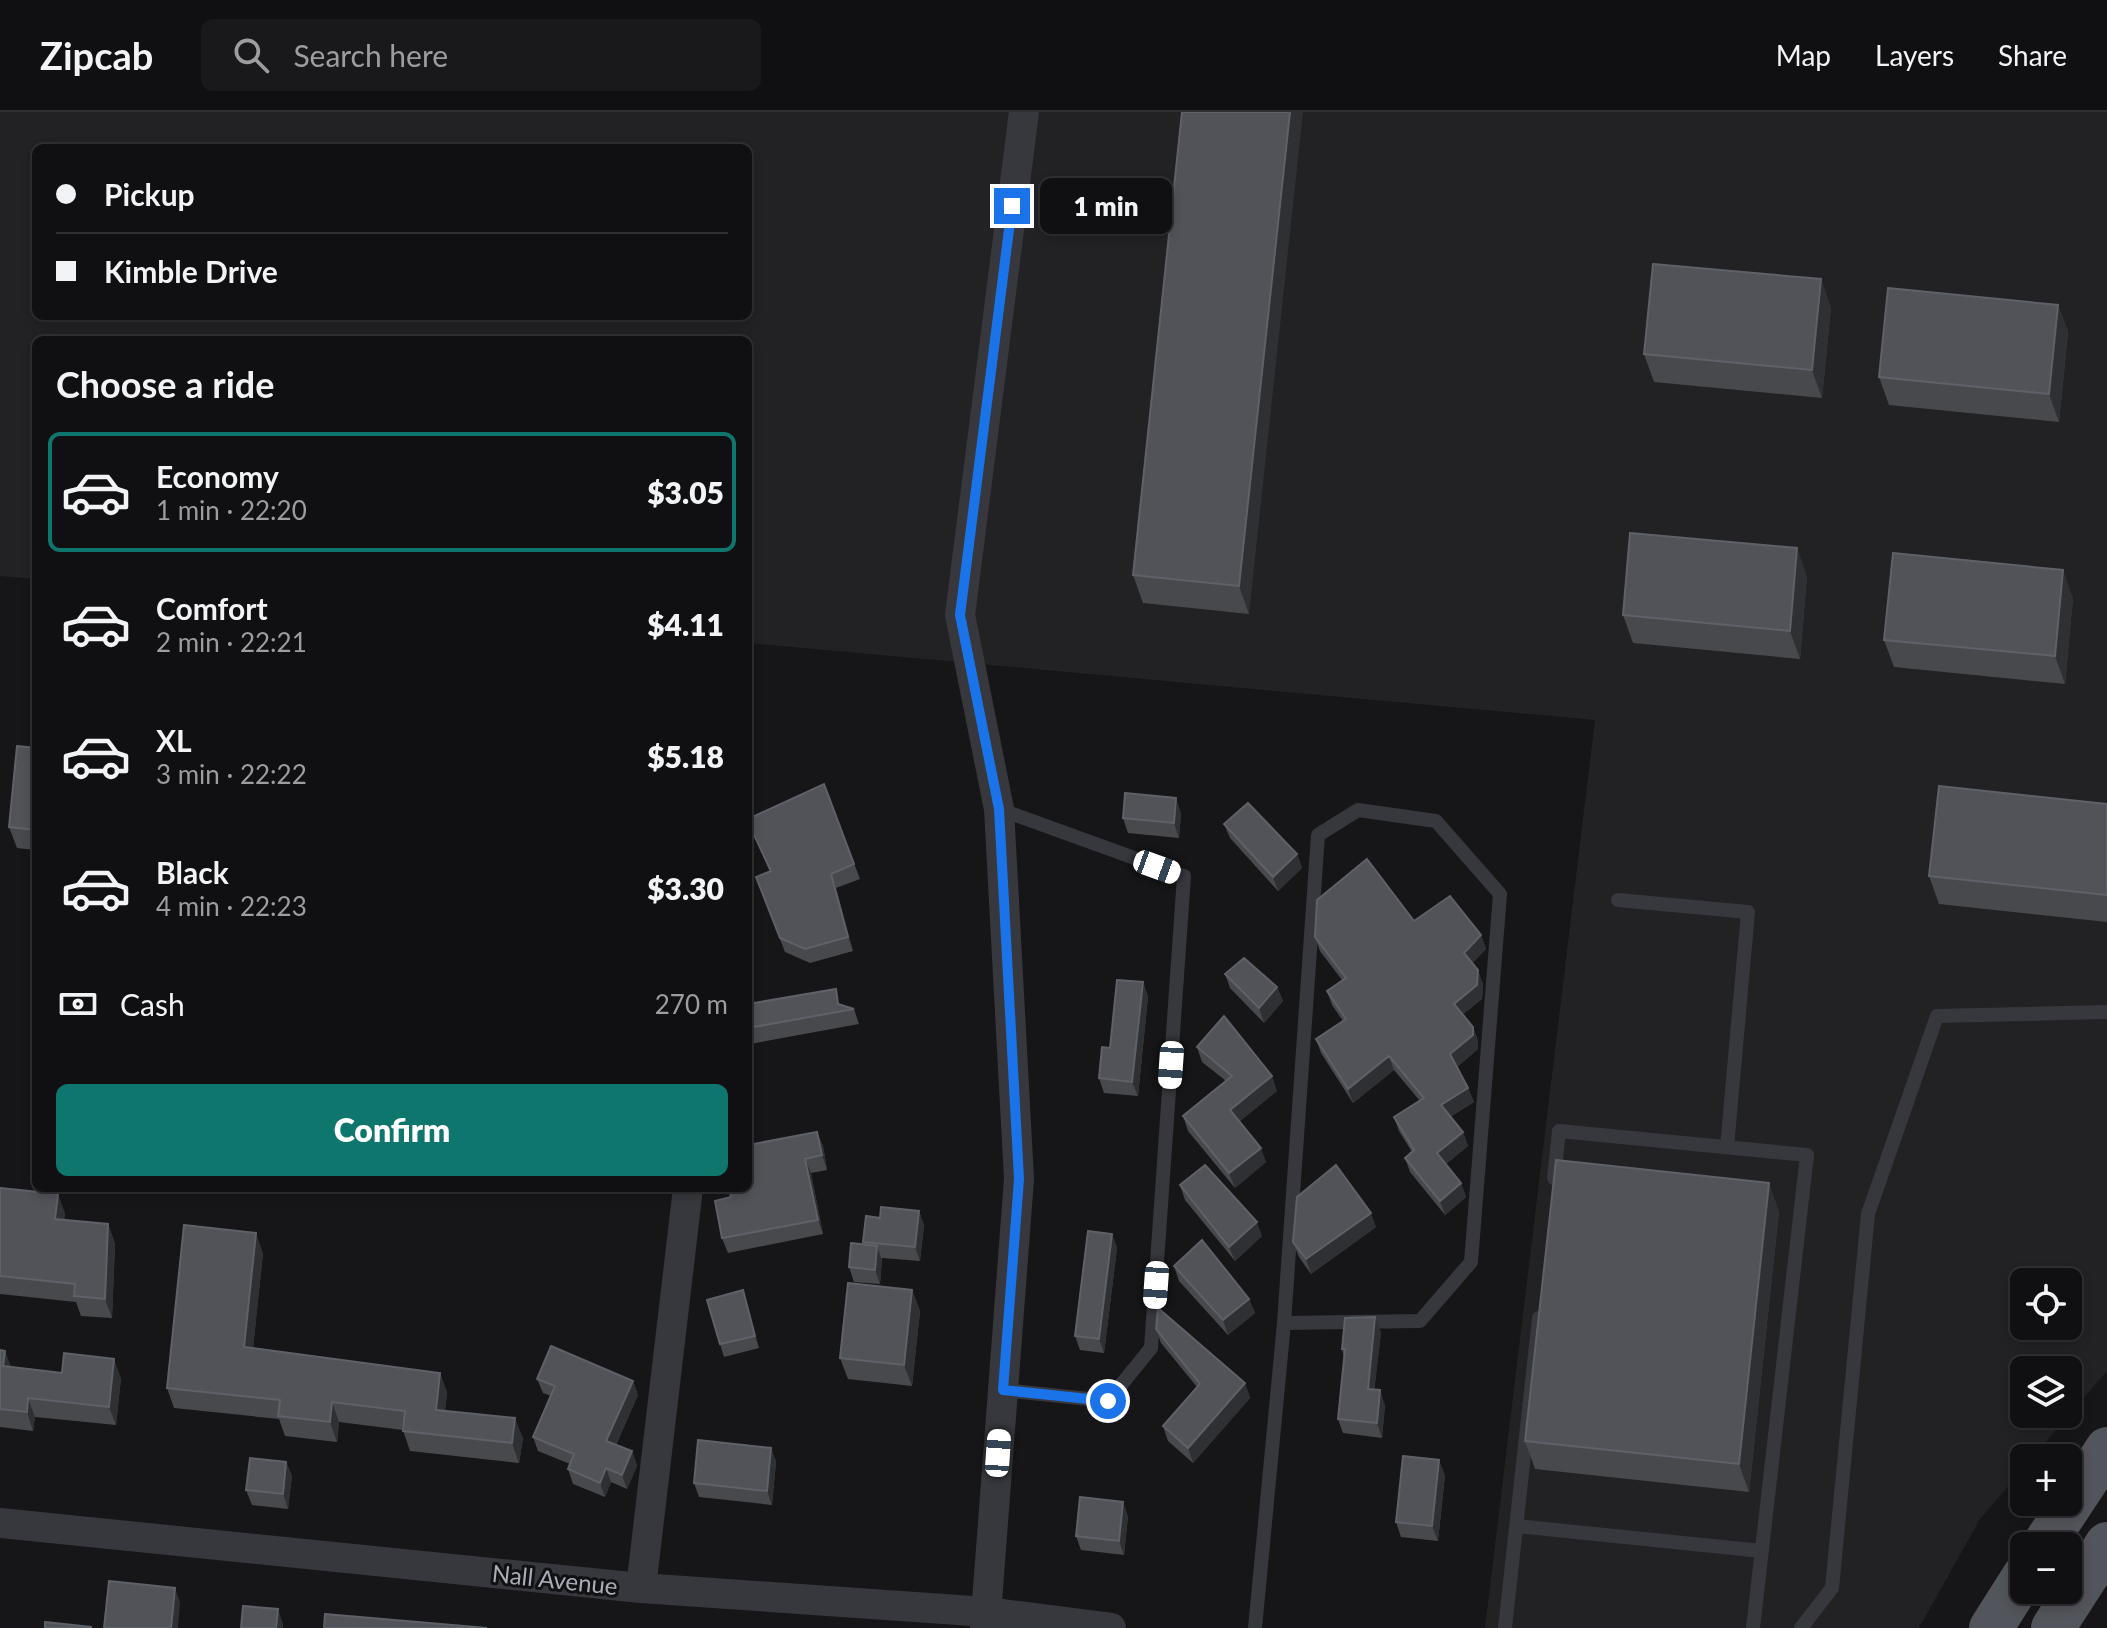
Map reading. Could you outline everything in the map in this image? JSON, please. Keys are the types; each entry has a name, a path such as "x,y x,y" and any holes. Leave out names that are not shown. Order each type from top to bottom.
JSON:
{"main road":[{"path":"2052,1532 2107,1449"},
{"path":"2053,1628 2107,1544"},
{"path":"1991,1628 2010,1598"}],"street":[{"path":"986,1620 1019,1179 999,809 960,615 1024,112"},
{"path":"641,1588 688,1192"},
{"name":"Nall Avenue","path":"0,1523 641,1588 986,1620 1111,1628"}],"lane":[{"path":"999,809 1184,876 1151,1348 1108,1401 1003,1390"},
{"path":"1255,1628 1284,1323 1318,835 1358,810 1436,821 1500,894 1471,1262 1420,1321 1284,1323"},
{"path":"1618,900 1748,912 1727,1147"},
{"path":"1801,1628 1832,1588 1868,1214 1937,1016 2107,1012"},
{"path":"1552,1194 1559,1131 1807,1155 1753,1628"},
{"path":"1505,1628 1540,1305"},
{"path":"1516,1526 1762,1551"}],"shaded area":[{"path":"0,112 2107,112 2107,1371 2082,1400 2082,1356 2010,1356 2010,1428 2058,1428 2044,1444 2010,1444 2010,1484 1980,1519 1919,1628 1485,1628 1595,720 752,643 752,336 32,336 32,579 0,576"}],"building":[{"path":"1182,112 1290,112 1239,586 1133,575"},
{"path":"1653,264 1821,279 1812,370 1644,354"},
{"path":"1888,288 2058,305 2049,394 1879,377"},
{"path":"1630,533 1797,548 1790,631 1623,615"},
{"path":"1893,553 2063,570 2055,656 1884,640"},
{"path":"17,746 32,748 32,830 9,827"},
{"path":"824,784 854,864 831,874 848,937 805,949 780,938 756,877 771,871 752,831 752,817"},
{"path":"1939,786 2107,804 2107,895 1929,876"},
{"path":"1125,793 1176,798 1174,823 1123,818"},
{"path":"1248,803 1297,854 1273,877 1224,824"},
{"path":"1367,859 1414,921 1450,896 1481,935 1464,953 1478,970 1477,985 1454,1004 1473,1027 1473,1035 1450,1054 1468,1088 1441,1105 1463,1132 1437,1153 1461,1183 1440,1201 1405,1158 1414,1150 1394,1117 1424,1098 1389,1056 1348,1089 1316,1039 1346,1019 1327,991 1346,978 1315,937 1317,900"},
{"path":"1244,958 1277,987 1259,1008 1225,974"},
{"path":"1117,980 1143,982 1132,1082 1099,1078 1102,1047 1110,1048"},
{"path":"836,989 838,1004 854,1009 752,1027 752,1003"},
{"path":"1224,1016 1272,1076 1230,1110 1261,1148 1229,1173 1183,1116 1232,1076 1197,1047"},
{"path":"817,1132 822,1155 805,1159 818,1220 722,1238 715,1201 731,1197 730,1192 752,1192 752,1144"},
{"path":"1556,1160 1769,1183 1739,1464 1525,1441"},
{"path":"1205,1165 1257,1222 1229,1247 1180,1185"},
{"path":"1336,1165 1371,1213 1306,1259 1293,1242 1297,1197"},
{"path":"0,1188 58,1194 55,1219 108,1224 105,1299 74,1296 75,1284 0,1276"},
{"path":"881,1207 919,1211 915,1247 863,1242 866,1216 880,1218"},
{"path":"184,1225 256,1233 244,1347 440,1373 436,1410 515,1418 512,1443 403,1431 405,1411 332,1402 330,1422 278,1416 280,1400 167,1388"},
{"path":"1088,1231 1112,1234 1099,1339 1075,1336"},
{"path":"1202,1240 1249,1299 1223,1320 1174,1266"},
{"path":"851,1243 877,1246 875,1270 849,1267"},
{"path":"848,1283 912,1290 904,1365 840,1358"},
{"path":"743,1290 755,1336 720,1344 707,1300"},
{"path":"1158,1308 1245,1383 1188,1448 1163,1426 1200,1384 1156,1329"},
{"path":"1375,1317 1368,1389 1380,1390 1377,1423 1338,1419 1345,1318"},
{"path":"551,1346 633,1381 606,1441 632,1451 622,1475 606,1468 600,1483 568,1469 574,1454 533,1437 555,1386 537,1379"},
{"path":"0,1350 5,1351 3,1366 62,1373 64,1353 114,1359 109,1407 28,1398 27,1412 0,1409"},
{"path":"698,1440 771,1448 767,1491 694,1483"},
{"path":"1403,1456 1439,1460 1432,1526 1396,1522"},
{"path":"250,1458 286,1462 283,1494 246,1490"},
{"path":"1080,1497 1123,1502 1119,1541 1076,1536"},
{"path":"109,1581 175,1588 171,1628 104,1628"},
{"path":"243,1606 278,1609 276,1628 241,1628"},
{"path":"325,1614 487,1628 324,1628"},
{"path":"45,1622 91,1627 91,1628 45,1628"}],"route":[{"path":"1012,206 960,615 999,809 1019,1179 1003,1390 1108,1401"}]}
